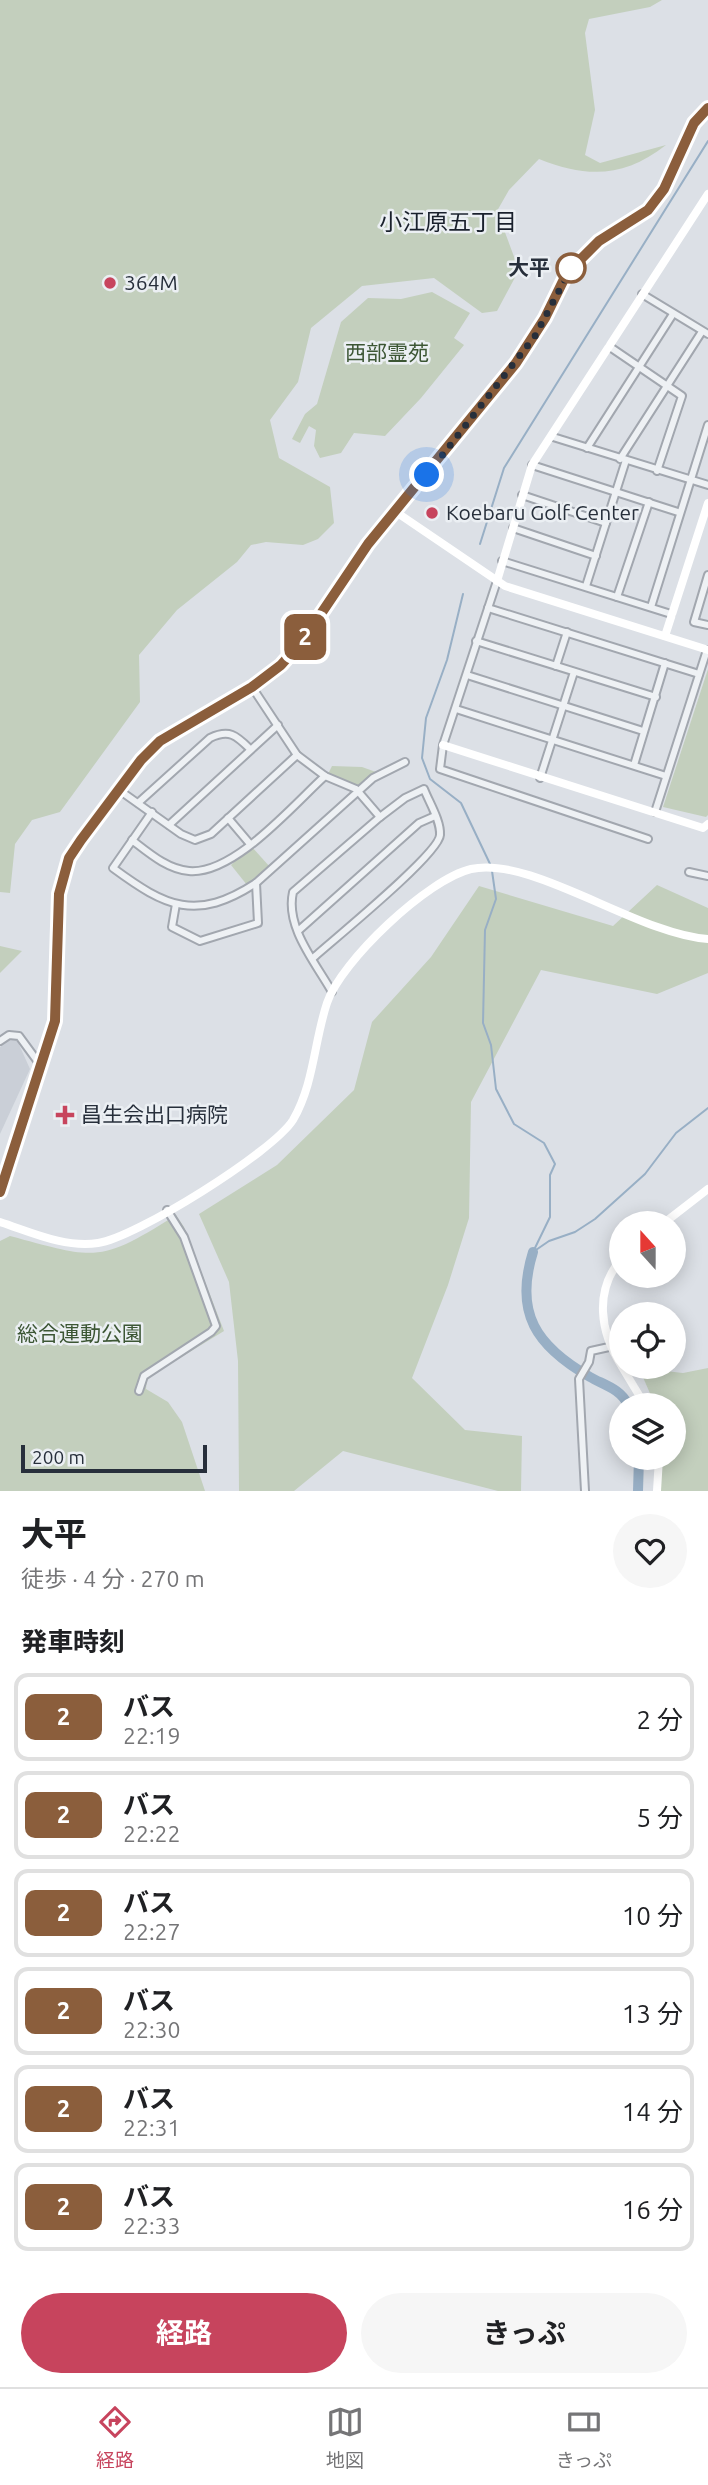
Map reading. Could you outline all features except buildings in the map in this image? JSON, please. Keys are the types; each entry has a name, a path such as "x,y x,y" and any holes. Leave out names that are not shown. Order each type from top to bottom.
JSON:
{"street":[{"path":"0,1192 41,1066 57,1006 62,877 75,849 160,741 252,687 281,665 304,639 345,575 516,363 535,336 575,263 599,241 648,210 664,189 694,123 708,108"},
{"path":"648,839 440,769 443,745 532,465 706,200"},
{"path":"586,586 617,492 623,460 668,385 705,333 642,294"},
{"path":"587,448 673,314"},
{"path":"610,347 682,396 657,471"},
{"path":"651,607 678,512 708,425"},
{"path":"553,436 708,485"},
{"path":"532,465 678,512"},
{"path":"522,495 606,523"},
{"path":"617,597 649,502"},
{"path":"664,636 708,503"},
{"path":"396,512 497,581 577,610 707,650 655,812"},
{"path":"513,528 596,556"},
{"path":"502,562 671,614"},
{"path":"708,575 694,622 708,625"},
{"path":"488,608 699,674"},
{"path":"556,666 567,632"},
{"path":"476,640 656,697"},
{"path":"634,765 665,663"},
{"path":"540,778 573,672"},
{"path":"467,675 643,731"},
{"path":"252,687 297,755 325,776 358,792 380,817"},
{"path":"456,709 666,776"},
{"path":"169,825 278,725"},
{"path":"138,803 209,738 222,732 234,733 250,749"},
{"path":"443,745 540,778 707,828"},
{"path":"119,790 169,825 195,839 211,834 297,755"},
{"path":"152,812 113,867 151,896 176,904 214,904 234,897 256,883 358,792 389,767 405,762"},
{"path":"132,840 173,867 190,872 214,868 236,856 325,776"},
{"path":"313,958 430,853 440,835 424,789 405,798 380,817 293,892 290,905 298,931 313,958 332,992"},
{"path":"298,931 419,823 435,816"},
{"path":"228,818 250,844"},
{"path":"0,1222 52,1239 77,1244 99,1243 135,1230 255,1155 292,1122 306,1092 332,992 350,963 434,886 473,868 513,870 666,930 708,939"},
{"path":"689,872 708,876"},
{"path":"176,904 172,927 200,941 258,923 256,883"},
{"path":"0,1041 9,1035 19,1036 41,1066"},
{"path":"680,1211 708,1189"},
{"path":"139,1391 144,1376 216,1326 184,1237 167,1210"},
{"path":"585,1491 581,1376 589,1362 591,1351 609,1347 602,1311 609,1280"},
{"path":"657,1491 658,1470"}],"shaded area":[{"path":"10,1039 17,1040 30,1069 0,1134 0,1047"}],"green space":[{"path":"0,0 662,0 650,7 589,19 585,33 595,110 585,155 600,163 666,145 635,164 605,172 573,169 539,159 509,190 497,211 519,270 497,311 482,313 434,278 362,286 311,328 298,382 270,420 279,458 330,487 334,523 318,539 303,545 266,542 251,545 237,562 177,610 139,655 140,702 60,812 32,820 15,844 10,893 0,892"},
{"name":"西部霊苑","path":"432,292 470,313 454,338 464,345 421,398 385,436 354,433 341,453 320,458 314,446 316,430 309,426 300,443 292,439 305,414 317,404 341,322 368,298 401,299"},
{"path":"708,669 708,815 706,817 663,807"},
{"path":"332,766 362,767 376,772 358,786 328,774"},
{"path":"251,846 270,867 247,885 231,865"},
{"path":"657,885 708,908 708,973 657,994 541,970 471,1102 469,1218 448,1285 412,1378 465,1430 522,1436 521,1491 498,1491 343,1451 294,1491 239,1491 238,1361 229,1282 199,1214 277,1165 354,1090 372,1022 431,957 479,886 613,926"},
{"path":"0,946 22,951 0,973"},
{"name":"総合運動公園","path":"176,1215 184,1227 224,1331 147,1378 146,1389 168,1402 182,1422 205,1491 0,1491 0,1241 10,1236 61,1249 96,1252 130,1242"},
{"path":"708,1368 708,1491 656,1491 661,1470 686,1470 686,1393 650,1393 644,1379 686,1379 686,1372"}],"waterway":[{"path":"480,544 504,468 708,141"},
{"path":"463,594 447,660 426,718 422,758 430,779 461,803 491,866"},
{"path":"492,871 496,899 485,930 483,1023 491,1045 496,1089 514,1124 544,1143 555,1164 550,1175 550,1217 533,1252"},
{"path":"533,1252 549,1241 575,1232 595,1219 645,1174 676,1133 708,1108"},
{"path":"533,1252 526,1293 534,1326 543,1340 571,1365 619,1393"},
{"path":"638,1491 639,1470"}],"bus line":[{"name":"2","path":"0,1192 55,1021 59,894 69,858 141,760 160,741 186,723 252,687 281,665 304,639 368,544 457,439 516,363 535,336 567,273 582,254 648,210 664,189 694,123 708,108"}],"place":[{"name":"大平","path":"571,268"},
{"name":"364M","path":"110,283"},
{"name":"Koebaru Golf Center","path":"432,513"},
{"name":"昌生会出口病院","path":"65,1115"}],"district":[{"name":"小江原五丁目","path":"448,222"}],"route":[{"path":"427,475 535,336 571,268"}]}
